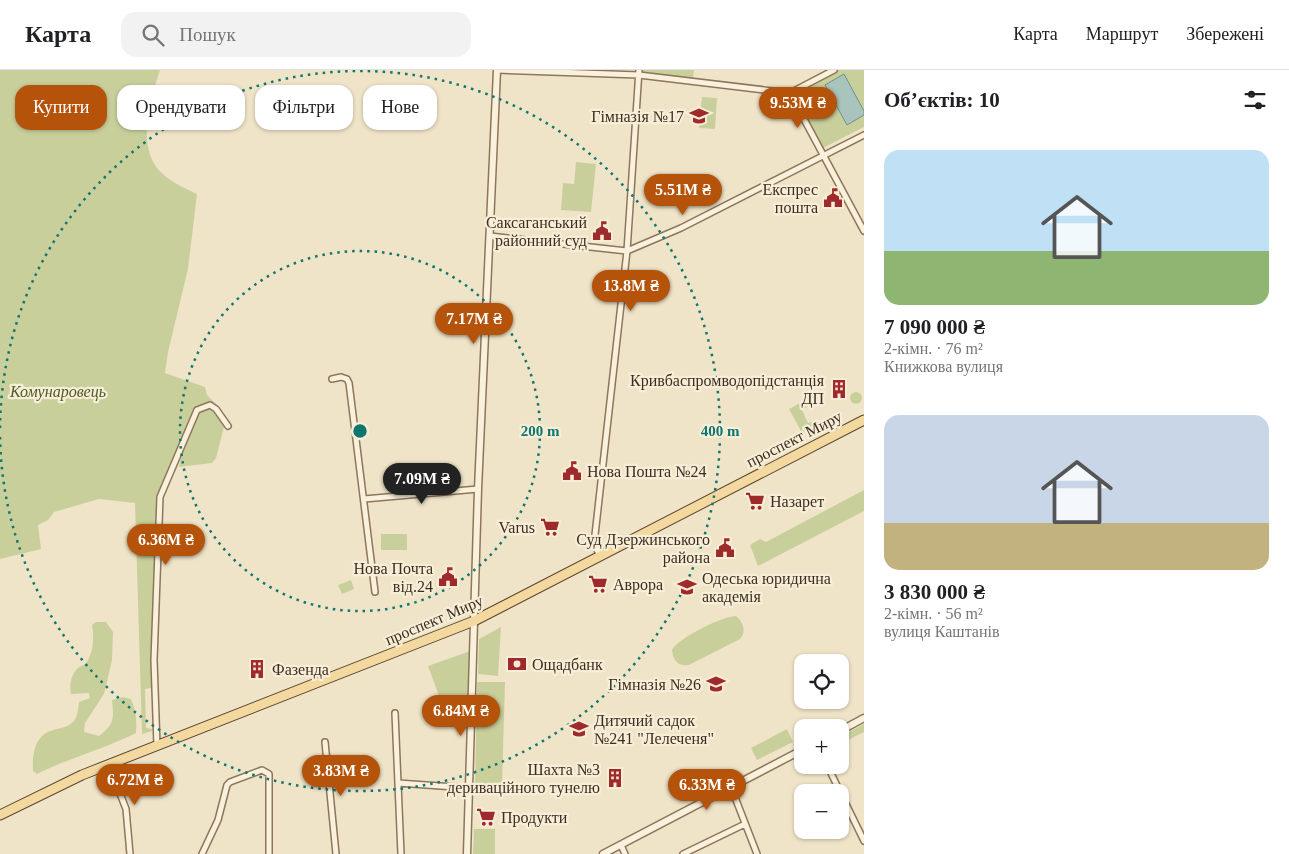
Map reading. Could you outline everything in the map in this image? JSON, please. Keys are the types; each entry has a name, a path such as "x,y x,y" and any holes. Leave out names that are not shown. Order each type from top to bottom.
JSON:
{"main road":[{"name":"проспект Миру","path":"0,816 59,785 109,764 474,622 864,420"}],"street":[{"path":"467,854 478,488 497,70 639,73 790,93 834,70"},
{"path":"600,557 594,544 628,251 639,73"},
{"path":"790,93 864,231"},
{"path":"490,236 628,251 681,228 864,135"},
{"path":"332,379 341,377 347,379 349,383 375,592"},
{"path":"157,746 154,660 160,496 198,410 204,406 216,409 228,426"},
{"path":"364,499 478,488"},
{"path":"395,713 401,854"},
{"path":"849,726 864,718"},
{"path":"325,742 336,854"},
{"path":"603,854 794,754"},
{"path":"109,764 126,809 130,854"},
{"path":"202,854 218,820 226,785 262,770 269,774 269,854"},
{"path":"832,774 864,841"},
{"path":"398,783 469,788"},
{"path":"731,787 757,854"},
{"path":"683,854 745,824"},
{"path":"621,845 625,854"}],"green space":[{"name":"Комунаровець","path":"0,70 160,70 155,85 117,85 117,130 147,130 151,157 157,168 166,177 197,194 188,269 168,352 165,373 205,387 207,395 218,406 210,403 195,409 157,496 151,688 145,689 146,728 152,729 152,731 142,734 135,503 99,499 54,512 48,520 38,525 41,549 0,559"},
{"path":"643,70 694,70 693,78 643,72"},
{"path":"838,70 864,70 864,127 823,148 794,93"},
{"path":"702,97 717,98 715,129 699,128"},
{"path":"576,162 596,164 591,212 561,210 563,183 574,184"},
{"path":"854,392 858,392 862,398 858,404 854,404 850,400 850,396"},
{"path":"813,396 815,402 802,410 808,423 813,421 816,425 802,433 789,409"},
{"path":"205,408 215,411 224,427 216,458 212,463 179,467 185,443 194,420"},
{"path":"864,490 864,511 758,566 750,545 760,539 766,542"},
{"path":"381,534 407,534 407,550 381,550"},
{"path":"351,580 354,589 342,594 338,585"},
{"path":"736,616 741,621 744,630 740,639 689,665 679,664 675,660 672,650 691,634 721,620"},
{"path":"96,622 106,622 113,632 112,660 104,694 85,723 84,732 99,736 104,732 112,721 112,700 123,697 131,699 133,703 136,716 136,733 37,774 33,771 33,760 35,749 40,739 48,732 71,724 78,712 79,702 90,698 89,693 71,694 70,684 72,677 79,667 88,660 92,650 92,625"},
{"path":"501,627 498,676 478,674 479,639"},
{"path":"473,650 472,714 445,712 428,666"},
{"path":"477,682 505,682 502,786 475,786"},
{"path":"864,724 864,732 849,740 849,732"},
{"path":"787,729 793,742 757,760 751,748"},
{"path":"474,829 495,829 495,854 473,854"}],"water":[{"path":"844,74 864,111 864,115 847,125 825,85"}],"place":[{"name":"Гімназія №17","path":"699,116"},
{"name":"Експрес пошта","path":"833,198"},
{"name":"Саксаганський районний суд","path":"602,231"},
{"name":"Кривбаспромводопідстанція ДП","path":"839,389"},
{"name":"Нова Пошта №24","path":"572,471"},
{"name":"Назарет","path":"755,501"},
{"name":"Varus","path":"550,527"},
{"name":"Суд Дзержинського района","path":"725,548"},
{"name":"Нова Почта від.24","path":"448,577"},
{"name":"Аврора","path":"598,584"},
{"name":"Одеська юридична академія","path":"687,587"},
{"name":"Ощадбанк","path":"517,664"},
{"name":"Фазенда","path":"257,669"},
{"name":"Гімназія №26","path":"716,684"},
{"name":"Дитячий садок №241 \"Лелеченя\"","path":"579,729"},
{"name":"Шахта №3 дериваційного тунелю","path":"615,778"},
{"name":"Продукти","path":"486,817"}]}
